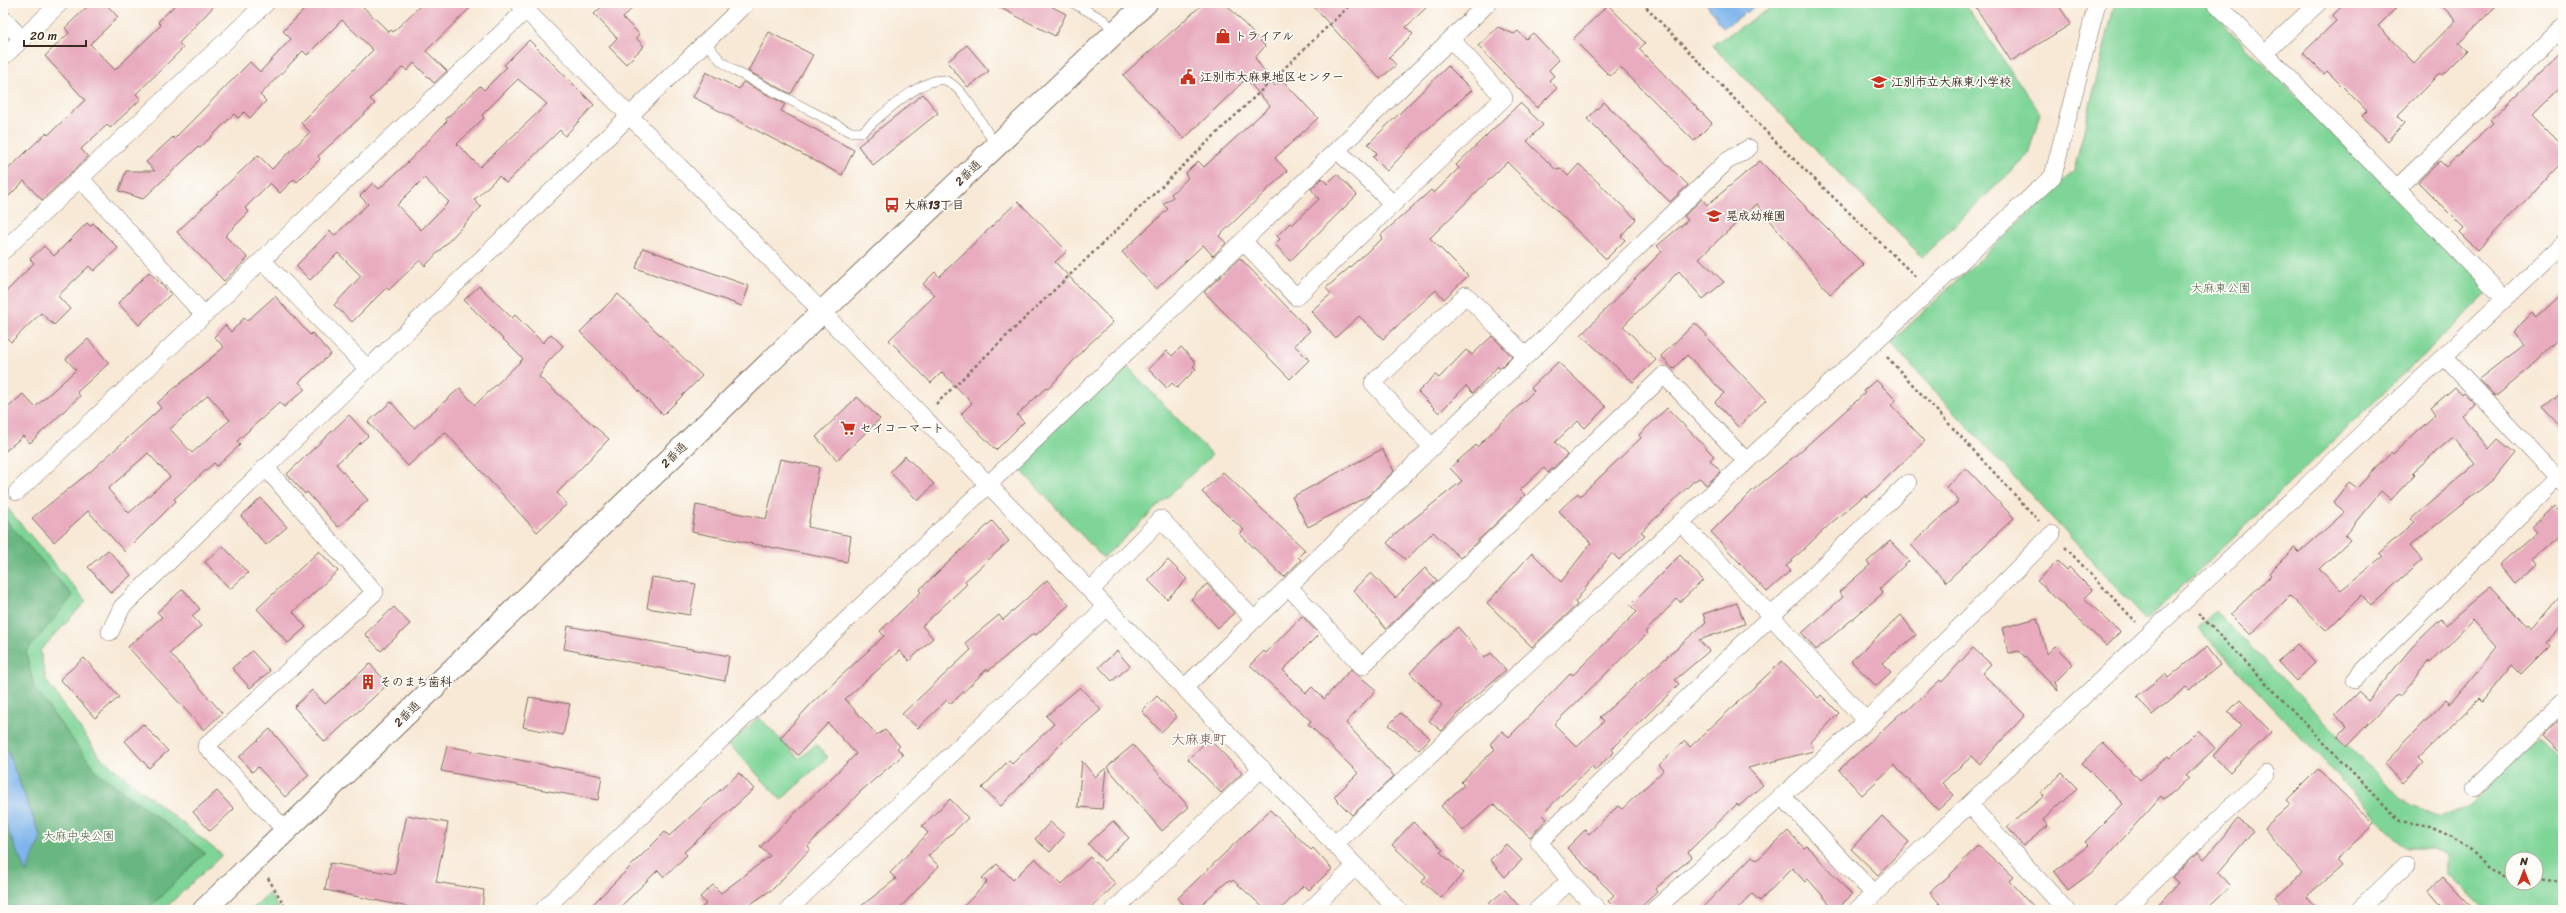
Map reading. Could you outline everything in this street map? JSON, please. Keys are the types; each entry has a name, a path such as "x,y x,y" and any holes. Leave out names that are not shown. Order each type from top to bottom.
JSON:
{"main road":[{"name":"2番通","path":"204,910 822,312 1146,3"}],"street":[{"path":"3,57 60,3"},
{"path":"3,251 266,3"},
{"path":"110,632 122,607 630,113 746,3"},
{"path":"543,910 987,483 1243,242 1488,3"},
{"path":"1335,844 2053,176 2097,3"},
{"path":"2216,3 2505,299"},
{"path":"2265,53 2318,3"},
{"path":"17,492 262,260 523,6 630,113 1398,910"},
{"path":"3,19 22,39"},
{"path":"2397,188 2563,27"},
{"path":"1243,242 1296,297 1504,98 1451,39"},
{"path":"1184,688 1727,161 1749,148"},
{"path":"1337,150 1393,204"},
{"path":"80,178 204,315"},
{"path":"1857,910 2563,244"},
{"path":"262,260 367,368"},
{"path":"1432,447 1372,383 1466,295 1526,356"},
{"path":"2354,680 2561,478 2444,356"},
{"path":"1289,587 1362,666 1664,375 1746,461"},
{"path":"265,467 375,592 206,746 286,831"},
{"path":"1598,910 1570,881 1539,842 1908,483"},
{"path":"1091,590 1161,519 1254,620"},
{"path":"1680,522 1771,616 1866,721"},
{"path":"1654,910 1866,721 2052,534"},
{"path":"788,910 1106,607"},
{"path":"2475,788 2563,702"},
{"path":"1114,910 1262,768"},
{"path":"2123,910 2266,774"},
{"path":"1782,796 1874,894"},
{"path":"1969,804 2066,910"},
{"path":"2359,910 2406,865"},
{"path":"1310,910 1356,866"},
{"path":"1537,910 1570,881"}],"lane":[{"path":"1073,3 1104,20 1115,33"},
{"path":"705,42 722,61 735,72 851,132 862,132 922,84 936,79 948,81 958,89 996,146"}],"path":[{"path":"923,416 1352,3"},
{"path":"1642,3 1776,142 1919,279"},
{"path":"1887,357 2148,635"},
{"path":"2184,601 2206,620 2400,821 2430,826 2452,836 2471,850 2489,869 2504,876"},
{"path":"257,859 287,910"},
{"path":"2544,882 2563,881"}],"green space":[{"name":"江別市立大麻東小学校","path":"1779,3 1964,3 2040,113 2028,155 1922,257 1712,45"},
{"name":"大麻東公園","path":"2115,3 2202,3 2491,290 2147,620 1890,343 2074,171"},
{"path":"1124,363 1212,455 1103,558 1016,465"},
{"name":"大麻中央公園","path":"3,503 86,601 40,651 46,680 100,757 222,855 163,910 3,910"},
{"name":"大麻中央公園","path":"3,517 73,596 26,652 34,688 97,772 205,853 147,910 3,910 3,819 26,872 41,837 3,740"},
{"path":"2215,611 2401,798 2439,818 2470,806 2538,738 2563,762 2563,906 2558,910 2485,910 2447,873 2447,855 2430,848 2405,848 2198,628"},
{"path":"759,717 799,759 816,744 828,757 781,800 729,744"},
{"path":"269,893 279,910 251,910"}],"water":[{"path":"1706,3 1760,3 1723,28"},
{"path":"3,740 41,838 26,873 3,819"}],"building":[{"path":"91,3 105,3 118,17 90,44 115,70 161,25 158,22 177,3 217,3 179,43 183,48 136,94 141,99 110,128 107,125 81,149 88,157 42,200 24,181 3,202 3,174 46,133 48,135 85,100 45,56 69,33 65,28"},
{"path":"311,3 359,3 389,32 391,30 393,32 423,3 475,3 426,51 447,71 434,83 414,63 407,71 403,67 370,99 375,104 318,156 320,159 297,182 294,179 280,193 270,183 245,208 249,212 225,236 248,258 224,281 177,232 258,155 272,169 310,132 301,123 373,50 342,20 307,55 303,51 260,95 266,101 250,118 244,112 238,118 234,114 200,148 198,147 143,199 119,191 126,171 155,171 146,162 173,137 174,139 250,62 260,72 291,39 283,31"},
{"path":"606,3 637,3 623,18 639,34 636,38 644,46 626,64 609,47 617,38 594,14"},
{"path":"991,3 1045,3 1066,14 1055,36"},
{"path":"1204,3 1225,3 1265,46 1255,58 1275,86 1282,80 1318,118 1275,158 1287,171 1219,236 1226,243 1213,256 1203,245 1156,289 1122,252 1168,209 1163,204 1173,197 1171,194 1188,178 1185,174 1198,161 1204,167 1270,106 1246,79 1184,139 1123,75"},
{"path":"1310,3 1431,3 1406,27 1413,34 1389,57 1396,65 1380,79"},
{"path":"1973,3 2057,3 2071,24 2011,61"},
{"path":"2345,3 2401,3 2378,26 2414,63 2456,20 2439,3 2499,3 2459,43 2467,51 2443,75 2440,73 2397,116 2404,123 2388,141 2362,116 2367,111 2327,71 2324,74 2303,53 2336,21 2332,16"},
{"path":"1608,5 1645,43 1639,49 1712,123 1694,141 1620,67 1610,76 1573,39"},
{"path":"1498,27 1514,34 1518,31 1526,39 1533,33 1559,60 1549,70 1554,76 1549,80 1557,88 1537,108 1478,46"},
{"path":"769,32 813,55 791,94 748,71"},
{"path":"529,40 594,105 565,136 560,130 506,183 499,176 474,200 481,207 425,266 420,260 389,290 386,288 352,322 334,305 361,276 338,253 310,280 296,266 330,231 335,235 368,204 360,196 373,183 379,189 407,163 447,121 446,119 480,86 484,90 507,67 504,65","holes":["518,79 547,104 480,167 457,144 484,118 482,115","424,178 449,202 421,230 397,205"]},
{"path":"967,45 989,71 968,87 947,62"},
{"path":"2563,50 2563,84 2532,115 2563,146 2563,161 2478,250 2460,232 2464,228 2418,182 2440,161 2446,167 2493,123 2490,120"},
{"path":"1448,66 1472,90 1423,133 1387,171 1373,157 1377,153 1368,144"},
{"path":"706,72 739,89 743,82 785,104 781,111 854,150 842,175 693,97"},
{"path":"923,94 938,113 873,165 858,146"},
{"path":"1604,102 1688,185 1670,202 1587,119"},
{"path":"1520,103 1543,125 1527,141 1556,170 1561,169 1568,176 1579,164 1636,219 1621,236 1625,240 1606,259 1507,162 1430,238 1468,276 1444,299 1436,290 1383,339 1359,316 1335,338 1311,311 1331,294 1326,288 1383,238 1381,235 1431,190 1434,193 1459,168 1456,165"},
{"path":"1760,161 1864,265 1830,294 1757,204 1699,258 1724,282 1703,299 1679,271 1623,326 1656,360 1633,382 1581,335 1662,251 1657,246 1688,220 1684,216 1702,199 1707,205"},
{"path":"1337,174 1357,195 1290,261 1275,244 1280,239 1277,236 1290,223 1292,225 1319,199 1311,189 1322,178 1327,184"},
{"path":"1018,201 1067,251 1055,262 1113,322 1084,349 1048,389 1047,387 1017,415 1024,422 996,450 961,414 972,403 942,372 931,383 889,340 935,295 923,284 935,272 939,277"},
{"path":"87,223 90,226 93,223 118,248 94,271 89,266 58,296 70,309 54,325 41,313 11,342 3,334 3,295 34,263 30,259 44,246 54,256"},
{"path":"643,248 749,286 742,306 636,268"},
{"path":"1240,258 1310,331 1294,345 1309,360 1290,379 1204,292"},
{"path":"149,272 171,294 139,325 118,303"},
{"path":"479,286 512,318 515,315 543,343 551,334 563,346 547,363 539,377 609,439 557,493 567,504 537,532 445,432 408,466 368,422 391,402 414,428 460,388 475,405 523,359 464,300"},
{"path":"2563,292 2563,335 2529,368 2495,396 2479,379 2524,344 2512,333 2532,313 2536,317"},
{"path":"618,294 702,376 663,415 580,332"},
{"path":"275,296 310,335 312,333 331,354 299,382 305,389 284,407 280,402 237,441 240,445 217,466 214,463 174,499 176,501 125,552 88,511 54,542 32,518 91,471 161,408 157,403 224,347 214,337 225,325 231,332 244,318 247,321","holes":["208,395 230,420 192,453 170,429","148,453 170,477 129,513 108,489"]},
{"path":"1695,323 1707,335 1706,337 1766,400 1738,427 1715,402 1724,393 1687,355 1673,369 1661,356"},
{"path":"1492,336 1512,356 1500,368 1498,366 1473,393 1466,386 1439,413 1418,392 1435,375 1439,378 1466,350 1472,355"},
{"path":"88,339 109,363 77,392 80,396 30,443 23,436 3,453 3,412 23,394 35,407 76,370 66,359"},
{"path":"1181,347 1196,363 1193,366 1196,369 1177,388 1172,383 1167,388 1148,369 1167,351 1172,356"},
{"path":"1558,362 1606,407 1585,428 1578,421 1555,442 1567,455 1548,473 1544,468 1520,490 1525,495 1460,558 1433,532 1406,560 1387,543 1398,531 1462,481 1450,468 1476,445 1477,447 1534,391 1531,388"},
{"path":"1876,380 1896,400 1891,405 1925,441 1867,497 1865,495 1830,524 1786,566 1791,570 1767,592 1711,532 1752,491 1802,450 1865,393 1863,391"},
{"path":"2455,387 2461,394 2463,392 2475,404 2462,415 2489,449 2498,439 2515,453 2495,478 2410,546 2422,560 2371,606 2362,595 2326,631 2290,596 2250,635 2230,615 2271,575 2269,573 2294,548 2299,553 2345,512 2333,502 2349,482 2357,488 2391,452 2393,454 2436,414 2431,408","holes":["2453,437 2475,464 2411,519 2415,522 2379,553 2383,556 2341,590 2319,569 2350,540 2345,535 2381,491 2391,500 2415,474 2413,472"]},
{"path":"2563,391 2563,430 2543,409"},
{"name":"セイコーマート","path":"857,397 880,419 837,460 816,437"},
{"path":"1667,408 1714,456 1710,460 1721,472 1706,485 1700,478 1694,481 1641,532 1645,535 1619,560 1612,553 1575,602 1577,605 1532,647 1487,603 1532,553 1561,582 1591,543 1559,511 1578,493 1580,496 1641,438 1639,435"},
{"path":"349,415 368,436 336,464 368,500 338,527 307,492 305,494 287,474"},
{"path":"1382,449 1394,471 1368,496 1308,527 1292,497"},
{"path":"905,456 934,484 918,501 890,472"},
{"path":"780,459 819,467 808,527 851,536 847,562 692,532 696,505 766,519"},
{"path":"1966,468 2014,518 1946,582 1911,545 1959,501 1946,487"},
{"path":"1223,472 1305,550 1298,557 1301,560 1284,577 1240,534 1244,530 1202,492"},
{"path":"261,498 287,527 266,545 241,516"},
{"path":"2555,506 2563,515 2563,532 2534,558 2538,564 2515,584 2499,565 2537,532 2532,527"},
{"path":"992,521 1009,541 965,581 967,584 922,626 933,638 909,661 899,651 845,699 877,735 885,730 900,746 897,748 903,755 861,791 808,846 810,849 774,888 742,910 698,910 706,904 700,897 713,885 721,893 770,856 760,847 856,754 828,723 798,755 780,738 811,704 884,636 880,631 921,592 919,590"},
{"path":"1890,541 1909,561 1880,588 1883,593 1816,650 1802,633 1843,597 1839,592 1870,565 1867,562"},
{"path":"223,546 248,573 230,589 205,562"},
{"path":"108,550 131,575 111,593 88,567"},
{"path":"319,551 338,571 293,612 306,627 288,643 257,609"},
{"path":"1680,555 1703,580 1680,602 1677,599 1645,632 1647,634 1554,724 1577,747 1604,721 1600,717 1706,622 1703,614 1737,603 1745,624 1699,640 1709,651 1675,680 1679,684 1612,749 1614,752 1595,770 1592,766 1542,814 1547,819 1530,837 1493,804 1463,831 1441,806 1464,785 1461,782 1495,749 1490,744 1502,731 1509,737 1571,673 1573,675 1637,612 1630,605"},
{"path":"1168,560 1187,579 1167,599 1148,580"},
{"path":"2058,561 2067,570 2069,567 2092,590 2084,598 2120,632 2107,646 2037,581"},
{"path":"1425,568 1437,580 1386,629 1353,590 1371,573 1395,598"},
{"path":"652,577 696,584 690,615 647,608"},
{"path":"1047,580 1069,605 1036,635 1034,633 988,671 987,669 951,704 947,700 918,728 902,714 971,650 965,643 999,615 1003,620"},
{"path":"1207,584 1234,613 1218,628 1191,599"},
{"path":"2490,587 2526,627 2528,625 2532,629 2563,593 2563,624 2546,643 2549,646 2521,674 2512,665 2482,702 2479,699 2418,758 2423,763 2402,783 2384,764 2446,700 2450,704 2497,647 2473,620 2431,663 2429,661 2400,696 2397,694 2347,746 2338,737 2347,726 2335,715 2358,692 2368,701 2412,647 2441,619 2446,625"},
{"path":"183,589 200,609 192,616 201,626 170,653 222,713 204,730 128,647 162,617 157,612"},
{"path":"394,607 410,624 381,651 365,634"},
{"path":"1901,615 1916,635 1882,663 1891,672 1876,686 1851,661"},
{"path":"1302,616 1319,634 1283,670 1306,693 1312,687 1324,699 1351,669 1376,690 1346,723 1394,776 1352,815 1334,797 1358,773 1308,724 1311,721 1250,665 1264,651 1266,653"},
{"path":"2037,618 2047,654 2055,646 2073,664 2055,682 2058,691 2019,651 2009,653 2002,628"},
{"path":"568,626 729,656 725,681 564,649"},
{"path":"1458,627 1484,658 1491,653 1506,670 1470,701 1442,731 1429,721 1442,705 1410,673 1433,648"},
{"path":"2297,644 2315,663 2296,681 2278,662"},
{"path":"2206,647 2220,665 2189,690 2186,687 2152,715 2137,696 2165,674 2168,678"},
{"path":"1973,648 1991,664 1982,673 2025,715 1980,764 1972,756 1942,783 1954,795 1938,810 1894,765 1862,795 1839,770 1904,710 1906,712 1940,680 1942,682"},
{"path":"252,651 270,671 250,688 232,668"},
{"path":"1117,651 1130,666 1112,681 1099,667"},
{"path":"84,658 119,697 95,718 60,679"},
{"path":"1782,661 1818,698 1821,695 1839,713 1811,742 1813,751 1748,768 1763,785 1739,806 1737,804 1688,852 1692,857 1655,889 1657,892 1638,910 1617,910 1608,901 1614,895 1567,848 1585,830 1589,834 1618,806 1622,809 1664,770 1659,765 1685,741 1690,747"},
{"path":"370,664 388,684 325,742 294,707 312,690 325,704"},
{"path":"1080,687 1101,710 1064,741 1001,806 982,788 1009,760 1012,764 1054,724 1046,716"},
{"path":"1157,696 1177,717 1161,732 1142,711"},
{"path":"529,697 570,704 563,735 523,727"},
{"path":"2240,700 2271,732 2230,772 2213,756 2241,725 2228,712"},
{"path":"1400,713 1430,738 1419,750 1389,725"},
{"path":"2563,716 2563,755 2543,736"},
{"path":"143,724 168,751 149,768 125,741"},
{"path":"270,729 309,775 285,797 258,767 252,772 239,757"},
{"path":"2198,730 2215,748 2186,776 2189,778 2164,800 2161,796 2095,870 2068,890 2054,872 2089,845 2085,842 2123,804 2082,763 2103,743 2140,780 2168,756 2170,758"},
{"path":"1209,739 1242,773 1221,793 1188,759"},
{"path":"1133,745 1189,807 1162,831 1107,767"},
{"path":"447,746 602,776 598,800 441,771"},
{"path":"1082,761 1095,777 1106,768 1102,809 1078,807"},
{"path":"2318,769 2374,824 2336,860 2341,866 2307,896 2319,910 2286,910 2275,898 2302,874 2264,828 2291,804 2287,800"},
{"path":"739,773 754,789 684,852 687,855 664,877 658,870 617,910 587,910 665,832 669,836"},
{"path":"2062,773 2077,788 2043,820 2048,826 2023,846 2007,827 2044,796 2041,793"},
{"path":"217,791 234,809 210,831 193,812"},
{"path":"950,799 968,818 928,856 939,866 898,910 856,910 896,879 890,873 928,833 922,826"},
{"path":"1270,810 1311,850 1313,848 1332,869 1309,890 1304,885 1280,910 1266,910 1233,880 1231,882 1229,880 1195,910 1188,910 1178,898"},
{"path":"407,815 448,823 436,882 484,890 482,910 423,910 325,890 330,863 394,874"},
{"path":"1882,816 1909,842 1878,875 1851,849"},
{"path":"2238,819 2253,831 2218,873 2230,886 2205,910 2153,910 2178,883 2172,877 2198,852 2204,859"},
{"path":"1113,821 1129,838 1104,861 1088,844"},
{"path":"1050,822 1065,835 1050,852 1035,839"},
{"path":"1413,822 1443,850 1440,852 1464,873 1441,898 1422,882 1426,877 1392,845"},
{"path":"1788,831 1804,848 1807,846 1852,895 1835,910 1808,879 1805,882 1792,868 1760,901 1752,894 1737,910 1700,910 1752,856 1757,860"},
{"path":"1506,844 1522,860 1505,877 1490,860"},
{"path":"1978,845 2013,877 2009,881 2036,910 1945,910 1930,892 1951,874"},
{"path":"1090,857 1116,884 1089,910 960,910 987,882 982,878 997,864 1013,880 1035,858 1061,885"},
{"path":"2443,877 2474,910 2446,910 2429,890"},
{"path":"1505,890 1522,910 1481,910"}],"place":[{"name":"トライアル","path":"1223,36"},
{"name":"江別市大麻東地区センター","path":"1188,77"},
{"name":"江別市立大麻東小学校","path":"1879,82"},
{"name":"大麻13丁目","path":"892,205"},
{"name":"晃成幼稚園","path":"1714,216"},
{"name":"セイコーマート","path":"848,428"},
{"name":"そのまち歯科","path":"368,682"}],"district":[{"name":"大麻東町","path":"1199,739"}]}
